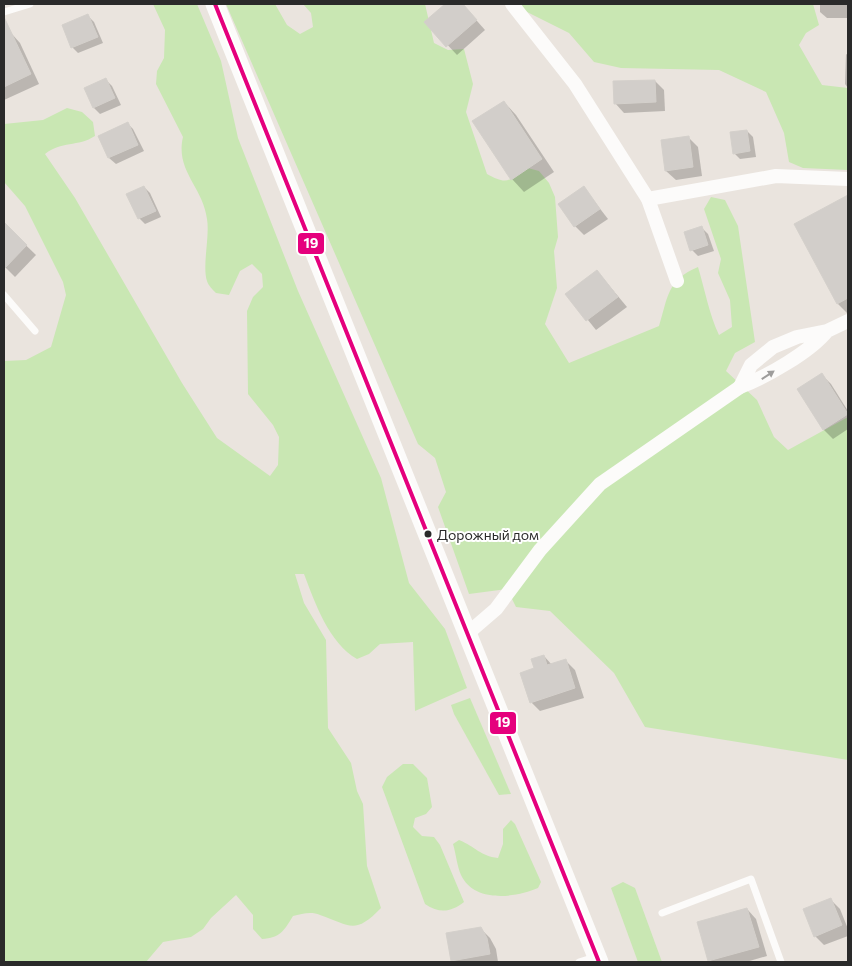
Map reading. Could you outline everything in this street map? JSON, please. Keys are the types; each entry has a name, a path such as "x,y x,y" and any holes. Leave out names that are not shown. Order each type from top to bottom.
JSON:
{"main road":[{"path":"215,4 467,634 591,960"}],"street":[{"path":"512,4 575,84 648,199 677,281"},
{"path":"648,199 776,176 848,179"},
{"path":"740,387 751,365 774,347 797,336 828,331 848,321"},
{"path":"467,634 496,609 540,550 600,484 740,387 763,378 817,345 828,331"}],"lane":[{"path":"4,12 30,4"},
{"path":"4,294 35,331"},
{"path":"662,913 751,879 781,962"}],"green space":[{"path":"153,4 197,4 221,61 238,138 298,291 381,478 409,583 445,629 467,688 415,711 413,642 380,644 369,654 357,659 338,643 331,633 318,609 304,574 295,574 304,603 326,640 328,728 351,763 357,791 363,804 367,866 381,908 364,922 352,926 313,913 293,916 281,933 262,939 253,929 253,915 236,895 211,918 203,929 191,937 163,942 146,962 4,962 4,361 26,360 51,347 66,295 63,282 25,206 4,182 4,124 43,120 67,108 82,112 93,122 95,136 82,142 57,147 45,154 75,198 182,383 217,438 270,476 278,465 279,437 273,425 248,394 247,311 253,297 263,287 262,274 252,264 240,271 229,295 216,293 208,283 205,267 207,219 200,197 183,160 183,137 156,84 157,71 164,58 165,30"},
{"path":"226,4 275,4 287,25 300,34 313,27 311,13 303,4 425,4 434,43 448,50 464,49 473,84 466,112 487,174 498,179 507,180 515,176 524,167 539,171 549,183 555,197 558,237 554,251 557,288 545,324 569,363 659,326 670,290 680,278 698,267 719,335 732,327 730,300 718,273 721,259 704,209 711,197 725,200 738,226 755,342 735,353 726,371 757,400 774,437 788,450 848,417 848,760 645,727 614,673 550,611 516,607 507,589 469,594 438,507 446,492 435,458 418,444"},
{"path":"516,4 813,4 819,25 806,33 799,45 822,85 848,88 848,170 803,168 789,162 784,133 766,92 719,70 621,68 594,62 569,33 517,7"},
{"path":"470,698 511,794 499,795 454,714 451,705"},
{"path":"403,764 413,764 427,778 432,807 426,814 415,818 413,827 422,836 434,837 440,845 464,902 450,910 436,909 425,904 382,787 387,777"},
{"path":"511,820 515,824 541,882 538,888 507,896 485,894 475,890 467,884 461,875 453,844 459,840 482,853 498,858 503,844 503,829"},
{"path":"623,882 635,888 662,962 638,962 611,888"}],"building":[{"path":"445,4 463,4 477,20 446,47 424,22"},
{"path":"88,14 98,37 71,48 62,25"},
{"path":"4,17 31,74 4,87"},
{"path":"106,78 115,98 93,108 84,88"},
{"path":"655,80 656,102 614,104 613,81"},
{"path":"504,101 542,159 511,180 472,121"},
{"path":"128,122 138,145 108,158 98,136"},
{"path":"747,130 750,151 733,154 730,132"},
{"path":"689,136 693,167 665,171 661,140"},
{"path":"144,186 156,211 138,219 126,194"},
{"path":"584,186 600,209 574,227 558,204"},
{"path":"848,195 848,298 837,304 794,224"},
{"path":"4,222 27,245 4,269"},
{"path":"702,226 708,245 690,251 684,232"},
{"path":"597,270 618,297 586,321 565,294"},
{"path":"822,373 848,414 823,430 797,389"},
{"path":"544,655 547,665 566,659 575,688 530,703 520,673 534,668 531,659"},
{"path":"831,898 842,925 814,937 803,909"},
{"path":"747,908 759,947 708,961 697,922"},
{"path":"481,927 487,938 490,954 451,961 446,933"}],"transit line":[{"name":"19","path":"215,4 599,962"}],"place":[{"name":"Дорожный дом","path":"428,534"}]}
